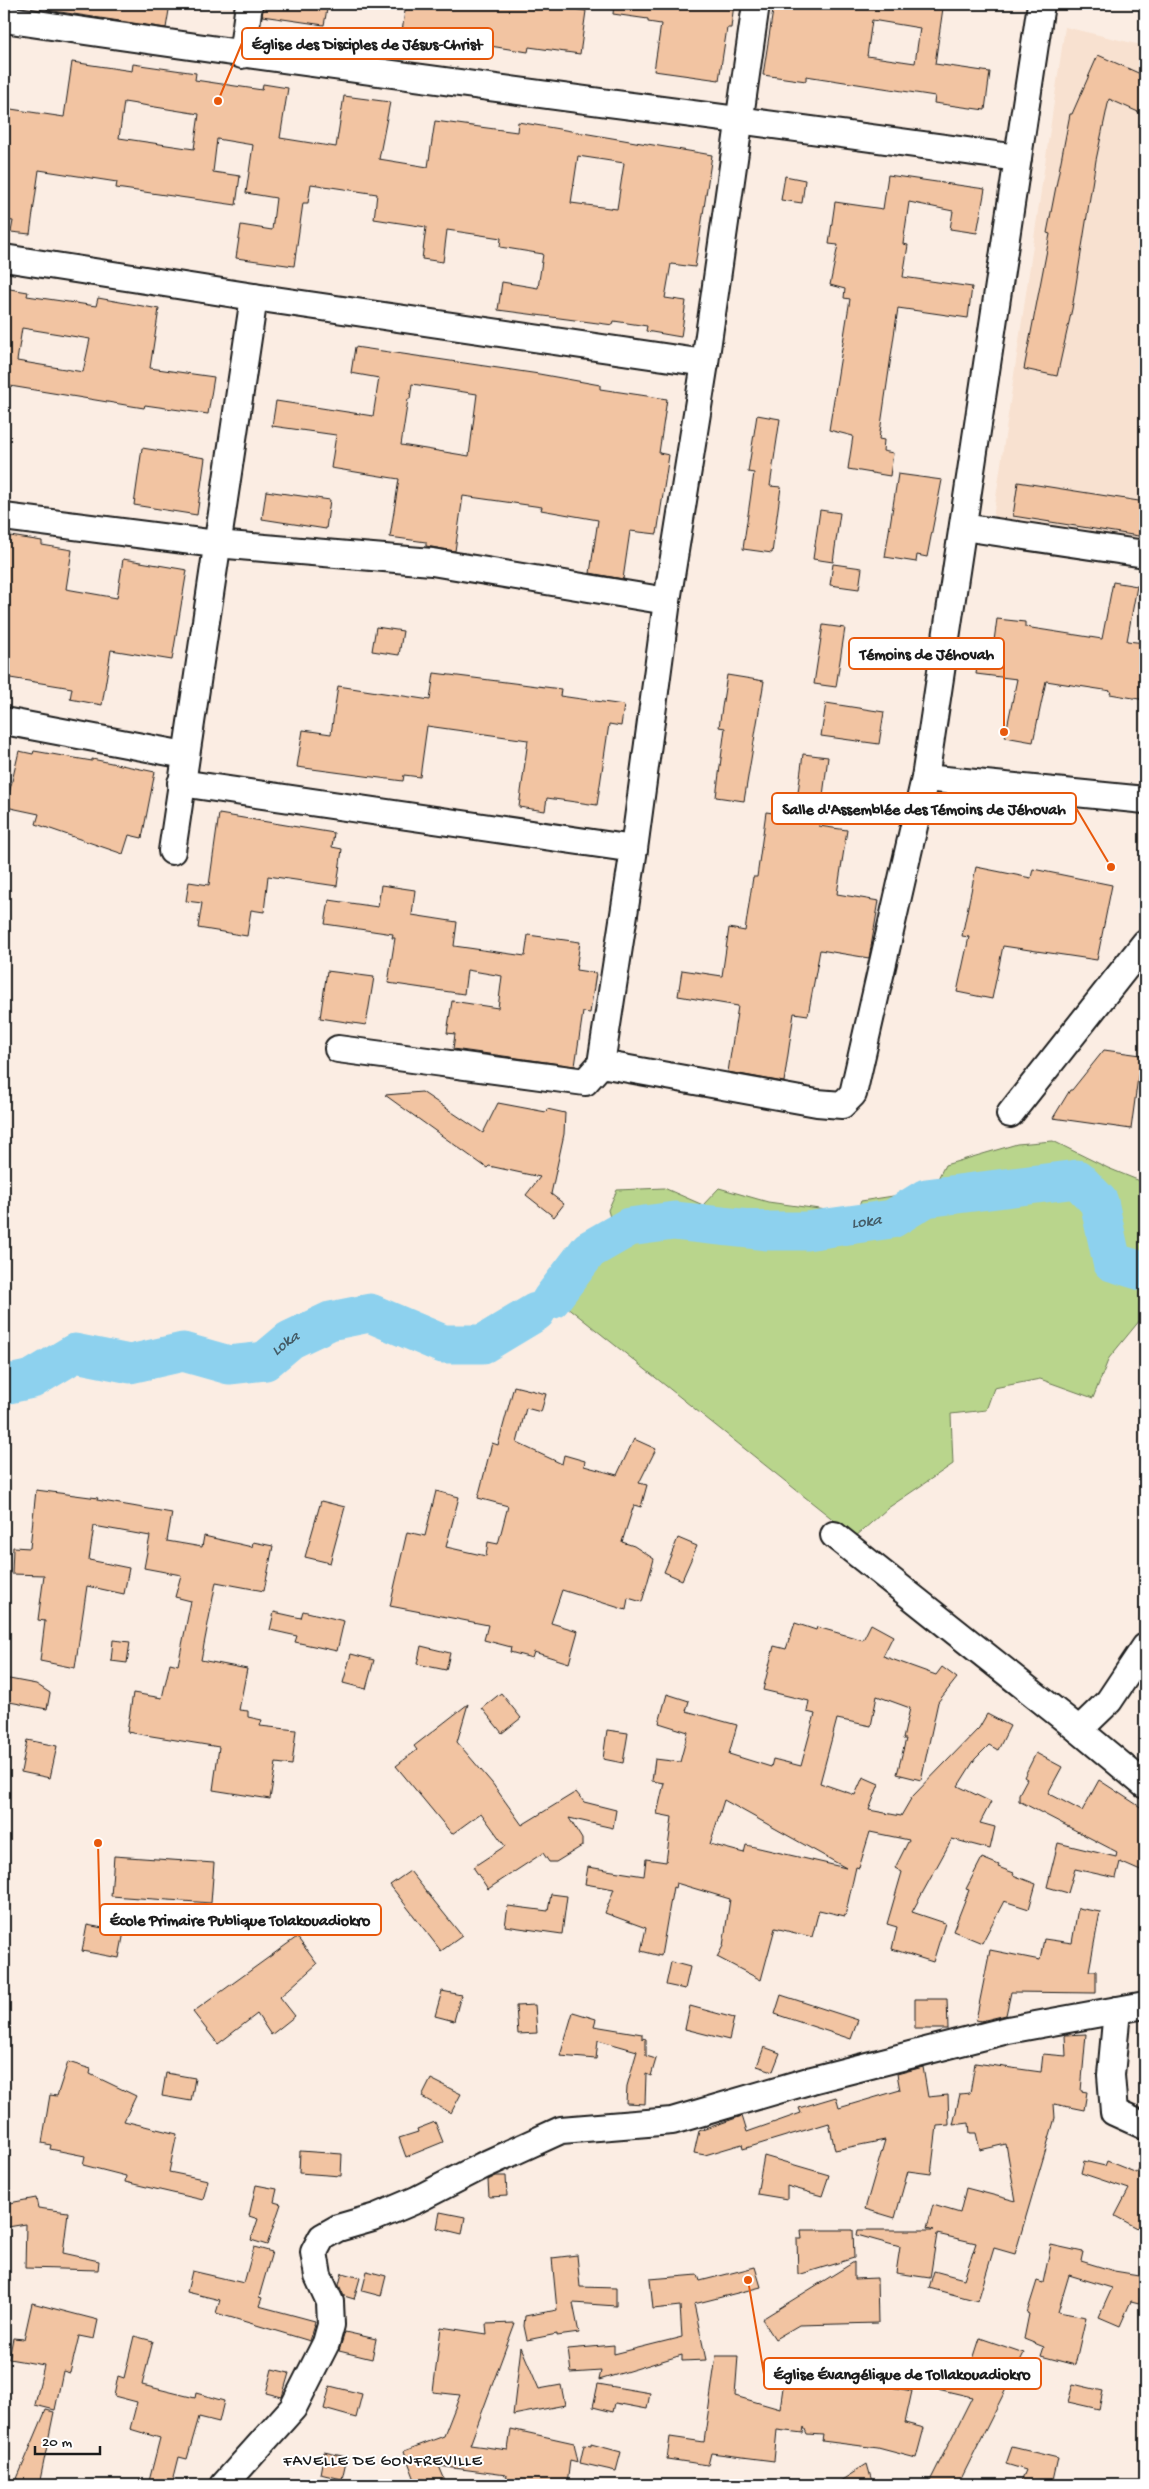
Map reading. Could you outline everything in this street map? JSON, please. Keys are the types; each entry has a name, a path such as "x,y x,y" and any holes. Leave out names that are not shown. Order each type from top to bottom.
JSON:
{"street":[{"path":"242,55 249,4"},
{"path":"338,1049 585,1082 601,1064 634,849 667,601 704,363 756,4"},
{"path":"601,1064 817,1103 842,1105 853,1094 925,778 1041,4"},
{"path":"4,20 242,55 738,119 1018,158"},
{"path":"4,258 704,363"},
{"path":"172,851 254,297"},
{"path":"4,517 216,544 432,562 667,601"},
{"path":"963,527 1145,554"},
{"path":"4,721 185,755"},
{"path":"925,778 1145,800"},
{"path":"181,783 634,849"},
{"path":"1010,1114 1145,944"},
{"path":"834,1535 1079,1730 1145,1785"},
{"path":"1079,1730 1109,1701 1145,1647"},
{"path":"224,2485 293,2408 326,2343 331,2325 330,2302 318,2276 314,2252 322,2237 338,2228 376,2217 416,2200 482,2166 561,2130 672,2121 812,2080 999,2032 1145,2005"},
{"path":"1118,2010 1111,2075 1114,2112 1145,2126"}],"shaded area":[{"path":"1065,27 1145,46 1145,549 992,525"}],"green space":[{"path":"1053,1141 1108,1168 1145,1183 1145,1314 1109,1358 1093,1398 1040,1379 994,1388 986,1410 951,1414 953,1464 888,1508 855,1537 561,1302 584,1270 615,1236 608,1210 617,1190 664,1188 703,1205 719,1188 768,1202 856,1214 861,1201 932,1190 945,1165 1017,1144"}],"building":[{"path":"48,4 170,4 166,28 47,10"},
{"path":"264,4 328,4 324,25 262,16"},
{"path":"406,4 541,4 586,11 580,54 529,47 528,52 402,32"},
{"path":"614,4 734,4 731,28 727,28 719,80 654,71 661,24 648,22 648,19 613,14"},
{"path":"774,4 921,4 943,8 935,64 990,72 985,110 934,103 935,96 806,76 806,81 763,75","holes":["872,20 920,28 915,63 867,56"]},
{"path":"1098,55 1145,76 1145,115 1109,99 1096,160 1072,309 1057,376 1024,369 1050,234 1047,233 1070,114 1072,114"},
{"path":"72,62 132,71 133,64 196,73 195,80 262,90 263,84 288,88 280,138 336,147 344,96 390,102 379,159 428,167 435,121 517,132 518,122 712,155 695,267 671,264 665,298 686,301 681,337 646,331 647,326 614,321 613,325 498,310 502,282 538,288 543,254 500,247 501,238 447,230 443,262 422,259 426,227 374,219 377,194 311,184 308,203 303,203 294,266 236,258 241,225 272,230 276,198 246,193 253,145 217,139 213,172 240,176 236,205 116,188 117,182 39,170 30,234 11,232 13,221 4,220 4,108 64,117","holes":["124,102 199,114 194,149 119,138","578,156 624,163 617,209 571,203"]},
{"path":"888,175 985,189 977,233 950,229 953,211 909,202 903,244 908,245 903,277 972,287 968,318 898,308 879,439 884,440 883,451 893,453 890,476 848,469 853,436 829,430 850,299 844,298 845,289 830,285 838,245 829,244 835,202 883,209"},
{"path":"785,176 805,180 802,203 781,200"},
{"path":"4,288 28,292 27,296 96,306 98,298 159,309 150,368 214,377 208,414 145,405 144,408 4,385","holes":["22,328 90,339 83,372 17,361"]},
{"path":"355,347 539,374 600,385 600,389 667,399 659,453 669,455 657,534 630,531 623,579 590,573 598,520 541,510 542,507 463,496 455,551 426,546 426,542 390,537 399,479 331,468 336,435 272,426 276,401 373,416 379,378 351,373","holes":["412,384 477,394 469,456 401,445"]},
{"path":"757,415 780,419 770,486 781,487 772,553 743,549 754,473 748,472"},
{"path":"142,448 205,458 197,515 134,505"},
{"path":"898,474 942,480 927,557 917,555 916,562 885,557"},
{"path":"1018,482 1145,502 1145,537 1013,516"},
{"path":"266,491 330,500 326,529 262,519"},
{"path":"820,510 840,513 833,562 813,559"},
{"path":"4,535 42,541 42,545 72,550 66,589 117,598 123,559 187,570 172,660 111,650 102,705 70,699 72,688 4,677"},
{"path":"833,564 862,568 859,589 830,585"},
{"path":"1113,582 1137,586 1127,641 1145,643 1145,700 1110,694 1111,691 1046,681 1033,742 1005,737 1017,679 976,674 980,646 993,648 997,619 1025,622 1025,627 1102,639"},
{"path":"823,625 845,628 836,687 814,684"},
{"path":"376,627 403,631 399,655 372,651"},
{"path":"434,673 561,689 560,696 624,705 621,726 609,724 597,805 547,798 545,811 519,807 528,740 427,726 420,777 404,775 403,781 297,767 303,730 331,734 338,686 430,700"},
{"path":"727,675 764,681 744,801 716,797 725,728 719,727"},
{"path":"826,703 884,712 879,744 821,736"},
{"path":"19,751 33,754 34,751 92,761 92,759 155,772 142,838 129,835 123,854 36,824 39,814 6,807"},
{"path":"803,754 828,757 819,826 847,830 837,894 879,901 869,958 820,950 808,1015 794,1013 784,1082 728,1072 738,1006 678,996 682,970 722,976 729,928 745,931 753,877 757,877 766,812 795,816"},
{"path":"219,814 334,833 332,847 342,849 337,886 268,876 264,912 251,910 247,936 198,928 202,903 186,901 189,882 209,885"},
{"path":"976,867 1031,878 1033,869 1112,885 1097,960 1003,946 992,999 957,992 969,937 962,936"},
{"path":"381,885 415,890 412,915 457,922 454,946 525,956 528,935 580,942 576,970 596,973 590,1013 583,1012 575,1066 453,1049 455,1034 447,1033 452,1001 498,1008 502,976 467,970 464,994 388,983 395,938 392,938 393,934 325,924 329,900 378,907"},
{"path":"327,971 374,977 366,1025 320,1018"},
{"path":"1104,1050 1141,1055 1131,1129 1053,1118 1070,1090 1072,1090"},
{"path":"422,1092 483,1133 498,1103 546,1112 547,1109 565,1113 564,1134 551,1194 564,1204 554,1217 526,1195 540,1177 489,1166 487,1168 385,1095"},
{"path":"514,1386 546,1394 541,1412 526,1408 517,1443 562,1464 564,1455 585,1461 584,1466 617,1475 634,1439 656,1449 639,1483 647,1485 641,1507 634,1505 622,1542 634,1546 654,1559 642,1602 628,1598 626,1610 562,1590 551,1623 578,1631 569,1663 534,1652 532,1658 510,1652 511,1647 484,1640 488,1625 390,1606 407,1532 425,1536 436,1491 459,1497 446,1547 486,1556 488,1542 498,1544 508,1506 478,1498 492,1443 498,1445"},
{"path":"36,1490 98,1498 97,1500 172,1513 167,1541 202,1547 204,1536 252,1547 253,1542 273,1546 264,1591 216,1582 201,1660 247,1669 239,1710 248,1711 248,1717 262,1720 260,1726 296,1730 292,1765 276,1763 270,1799 213,1790 219,1747 127,1732 133,1693 162,1698 170,1663 178,1665 191,1601 175,1597 181,1575 144,1568 150,1536 94,1526 89,1560 129,1568 124,1594 87,1586 75,1668 40,1661 45,1621 38,1620 44,1575 12,1574 13,1547 30,1548"},
{"path":"321,1501 345,1507 330,1563 305,1557"},
{"path":"678,1538 697,1546 682,1580 664,1572"},
{"path":"303,1611 344,1621 337,1651 295,1642 297,1636 270,1630 274,1612 301,1618"},
{"path":"795,1623 816,1630 817,1627 863,1640 871,1624 893,1636 883,1656 936,1675 942,1667 957,1678 938,1702 921,1780 897,1774 906,1739 903,1739 910,1708 877,1696 871,1726 837,1719 820,1783 855,1795 863,1777 879,1784 869,1810 901,1816 912,1797 979,1728 987,1714 1010,1726 998,1750 989,1745 975,1759 958,1786 991,1802 980,1823 995,1827 990,1849 952,1839 912,1912 945,1923 933,1962 892,1949 897,1927 887,1924 902,1872 895,1868 909,1840 870,1832 859,1868 856,1867 845,1916 819,1910 812,1937 775,1928 761,1980 717,1957 723,1946 730,1899 676,1883 675,1888 673,1887 661,1956 641,1951 646,1928 605,1913 614,1889 585,1884 588,1867 644,1876 646,1859 666,1862 672,1817 657,1814 664,1783 652,1781 655,1759 680,1762 688,1732 659,1723 667,1694 689,1701 686,1711 737,1725 729,1754 771,1767 773,1759 801,1766 815,1714 807,1712 809,1701 763,1690 774,1646 786,1649","holes":["724,1800 846,1868 746,1845 744,1853 710,1844"]},
{"path":"113,1640 130,1642 127,1663 111,1661"},
{"path":"421,1646 450,1653 446,1670 417,1664"},
{"path":"351,1654 374,1660 366,1689 343,1683"},
{"path":"4,1678 36,1684 50,1693 47,1709 4,1701"},
{"path":"501,1693 521,1718 502,1733 482,1708"},
{"path":"468,1704 457,1742 492,1783 522,1825 576,1792 584,1802 616,1810 613,1828 569,1818 582,1839 582,1846 556,1862 549,1862 543,1853 488,1889 473,1867 505,1846 481,1813 452,1834 396,1766 417,1750 414,1746"},
{"path":"607,1730 628,1733 623,1763 603,1759"},
{"path":"27,1740 57,1746 50,1778 21,1772"},
{"path":"1036,1753 1062,1767 1048,1793 1082,1811 1099,1780 1145,1810 1145,1873 1120,1862 1116,1878 1075,1869 1068,1893 1047,1887 1058,1843 1116,1857 1117,1852 1019,1801 1019,1794 1027,1779 1024,1777"},
{"path":"114,1856 214,1863 211,1903 111,1896"},
{"path":"982,1858 1014,1873 1013,1875 1036,1884 1029,1909 1004,1901 982,1943 953,1931 969,1890 966,1889"},
{"path":"410,1871 462,1936 441,1951 390,1885"},
{"path":"551,1894 567,1896 562,1934 505,1926 508,1906 548,1911"},
{"path":"1078,1908 1100,1912 1089,1971 1096,1971 1096,1993 1011,1992 1006,2015 981,2021 976,2020 990,1950 1040,1960 1044,1939 1072,1943"},
{"path":"87,1925 124,1932 119,1958 82,1951"},
{"path":"297,1937 317,1964 280,1997 295,2016 271,2035 257,2014 218,2044 193,2012"},
{"path":"671,1962 690,1967 685,1989 666,1985"},
{"path":"442,1991 461,1995 454,2021 435,2016"},
{"path":"781,1995 858,2020 851,2039 775,2014"},
{"path":"915,1999 947,1999 948,2029 915,2029"},
{"path":"535,2005 537,2033 518,2034 516,2006"},
{"path":"690,2006 734,2018 729,2040 685,2029"},
{"path":"573,2012 596,2019 594,2026 642,2034 642,2038 646,2039 646,2056 656,2059 651,2076 646,2074 645,2104 626,2103 627,2086 637,2051 598,2040 596,2059 560,2056"},
{"path":"1086,2034 1081,2091 1087,2092 1084,2110 1054,2104 1055,2118 1015,2254 994,2248 978,2301 929,2288 934,2271 964,2279 976,2243 937,2234 930,2278 896,2273 900,2247 857,2235 858,2230 934,2230 927,2228 933,2205 960,2213 966,2188 1016,2201 1006,2144 980,2150 976,2133 970,2133 969,2123 953,2125 960,2094 970,2093 975,2063 1041,2072 1043,2054 1066,2056 1065,2035"},
{"path":"764,2047 780,2053 773,2071 757,2066"},
{"path":"68,2062 91,2069 90,2074 136,2096 124,2121 177,2134 169,2172 208,2180 203,2200 125,2182 126,2176 83,2165 85,2156 50,2149 51,2145 42,2143 50,2095 57,2096"},
{"path":"923,2067 928,2097 948,2095 949,2125 937,2126 931,2174 908,2171 895,2218 865,2209 885,2140 835,2150 829,2123 743,2149 742,2144 705,2155 694,2153 699,2131 742,2116 747,2132 801,2113 799,2108 836,2097 839,2108 900,2090 897,2074"},
{"path":"166,2073 195,2078 191,2101 162,2096"},
{"path":"431,2079 461,2094 451,2113 422,2097"},
{"path":"435,2122 443,2142 406,2157 399,2138 418,2132 417,2129"},
{"path":"300,2151 342,2154 341,2176 299,2173"},
{"path":"764,2156 829,2175 822,2196 787,2186 787,2199 757,2194"},
{"path":"1145,2158 1145,2232 1115,2216 1129,2189 1081,2173 1084,2161 1105,2166 1107,2161 1137,2173"},
{"path":"496,2176 506,2176 507,2196 489,2197 488,2180"},
{"path":"256,2185 277,2189 274,2202 281,2204 267,2245 251,2240 258,2219 249,2216"},
{"path":"36,2198 38,2208 68,2212 63,2253 99,2261 98,2270 25,2268 26,2224 8,2227 4,2204"},
{"path":"440,2212 465,2217 462,2234 437,2228"},
{"path":"801,2230 853,2230 854,2258 798,2275 797,2239 802,2239"},
{"path":"1051,2245 1083,2252 1081,2261 1114,2271 1145,2276 1139,2303 1131,2301 1120,2326 1099,2317 1112,2288 1069,2275 1058,2312 1086,2317 1075,2365 1041,2356 1044,2347 1024,2339 1029,2314 1027,2313 1037,2281 1043,2283"},
{"path":"254,2247 272,2252 259,2297 262,2298 259,2306 315,2321 310,2341 216,2313 220,2300 187,2292 192,2271 244,2283"},
{"path":"577,2255 580,2287 616,2288 616,2306 573,2303 579,2333 557,2336 557,2334 527,2340 524,2326 525,2316 557,2310 552,2258"},
{"path":"854,2262 854,2279 877,2278 878,2323 799,2325 775,2339 762,2319"},
{"path":"755,2267 761,2287 694,2304 706,2360 682,2361 682,2355 599,2380 601,2371 571,2373 568,2349 614,2345 614,2354 682,2337 680,2306 653,2309 650,2279 698,2275 700,2281"},
{"path":"367,2271 386,2276 381,2296 362,2291"},
{"path":"342,2273 360,2278 354,2299 344,2296 339,2285"},
{"path":"32,2303 98,2320 94,2339 79,2336 70,2373 63,2371 55,2410 35,2405 44,2365 9,2359 13,2338 24,2339"},
{"path":"515,2323 470,2445 508,2450 511,2429 574,2443 578,2462 570,2460 567,2485 505,2485 506,2475 439,2466 447,2485 417,2485 404,2451 444,2436 460,2395 433,2392 441,2327 487,2334 486,2324"},
{"path":"345,2332 376,2339 372,2359 339,2351"},
{"path":"134,2336 153,2341 142,2385 195,2398 196,2393 224,2401 219,2422 199,2417 187,2459 179,2457 172,2485 148,2485 160,2438 130,2429 137,2402 114,2396 118,2376 124,2378"},
{"path":"980,2338 1024,2353 958,2485 928,2485 972,2397 929,2387 933,2370 967,2378"},
{"path":"521,2347 539,2389 561,2385 565,2405 513,2415"},
{"path":"716,2356 738,2356 735,2396 780,2409 786,2366 830,2370 830,2375 890,2382 890,2387 912,2391 905,2423 924,2428 916,2458 878,2448 822,2441 823,2435 807,2434 804,2427 803,2433 777,2430 774,2461 711,2453 708,2465 667,2459 670,2437 704,2442"},
{"path":"272,2369 289,2373 282,2397 266,2393"},
{"path":"598,2384 650,2393 647,2409 615,2403 613,2412 593,2407"},
{"path":"1073,2384 1103,2391 1099,2409 1068,2402"},
{"path":"330,2386 362,2394 356,2418 324,2409"},
{"path":"46,2410 54,2412 39,2485 16,2481"},
{"path":"591,2444 621,2452 616,2471 580,2463 584,2445 591,2446"},
{"path":"1012,2447 1058,2458 1052,2485 1020,2485 1026,2470 1006,2464"},
{"path":"324,2452 347,2457 342,2479 320,2474"},
{"path":"867,2464 873,2485 834,2485"}],"waterway":[{"name":"Loka","path":"551,1300 589,1250 629,1227 674,1221 768,1231 806,1231 892,1219 926,1198 1077,1179 1099,1202 1112,1262 1145,1272"},
{"name":"Loka","path":"4,1381 9,1384 32,1379 75,1353 130,1364 183,1352 229,1365 265,1361 290,1340 330,1321 370,1313 443,1344 483,1344 536,1312"}],"place":[{"name":"Église des Disciples de Jésus-Christ","path":"218,101"},
{"name":"Témoins de Jéhovah","path":"1004,732"},
{"name":"Salle d'Assemblée des Témoins de Jéhovah","path":"1111,867"},
{"name":"École Primaire Publique Tolakouadiokro","path":"98,1843"},
{"name":"Église Évangélique de Tollakouadiokro","path":"748,2280"}],"district":[{"name":"FAVELLE DE GONFREVILLE","path":"383,2462"}]}
